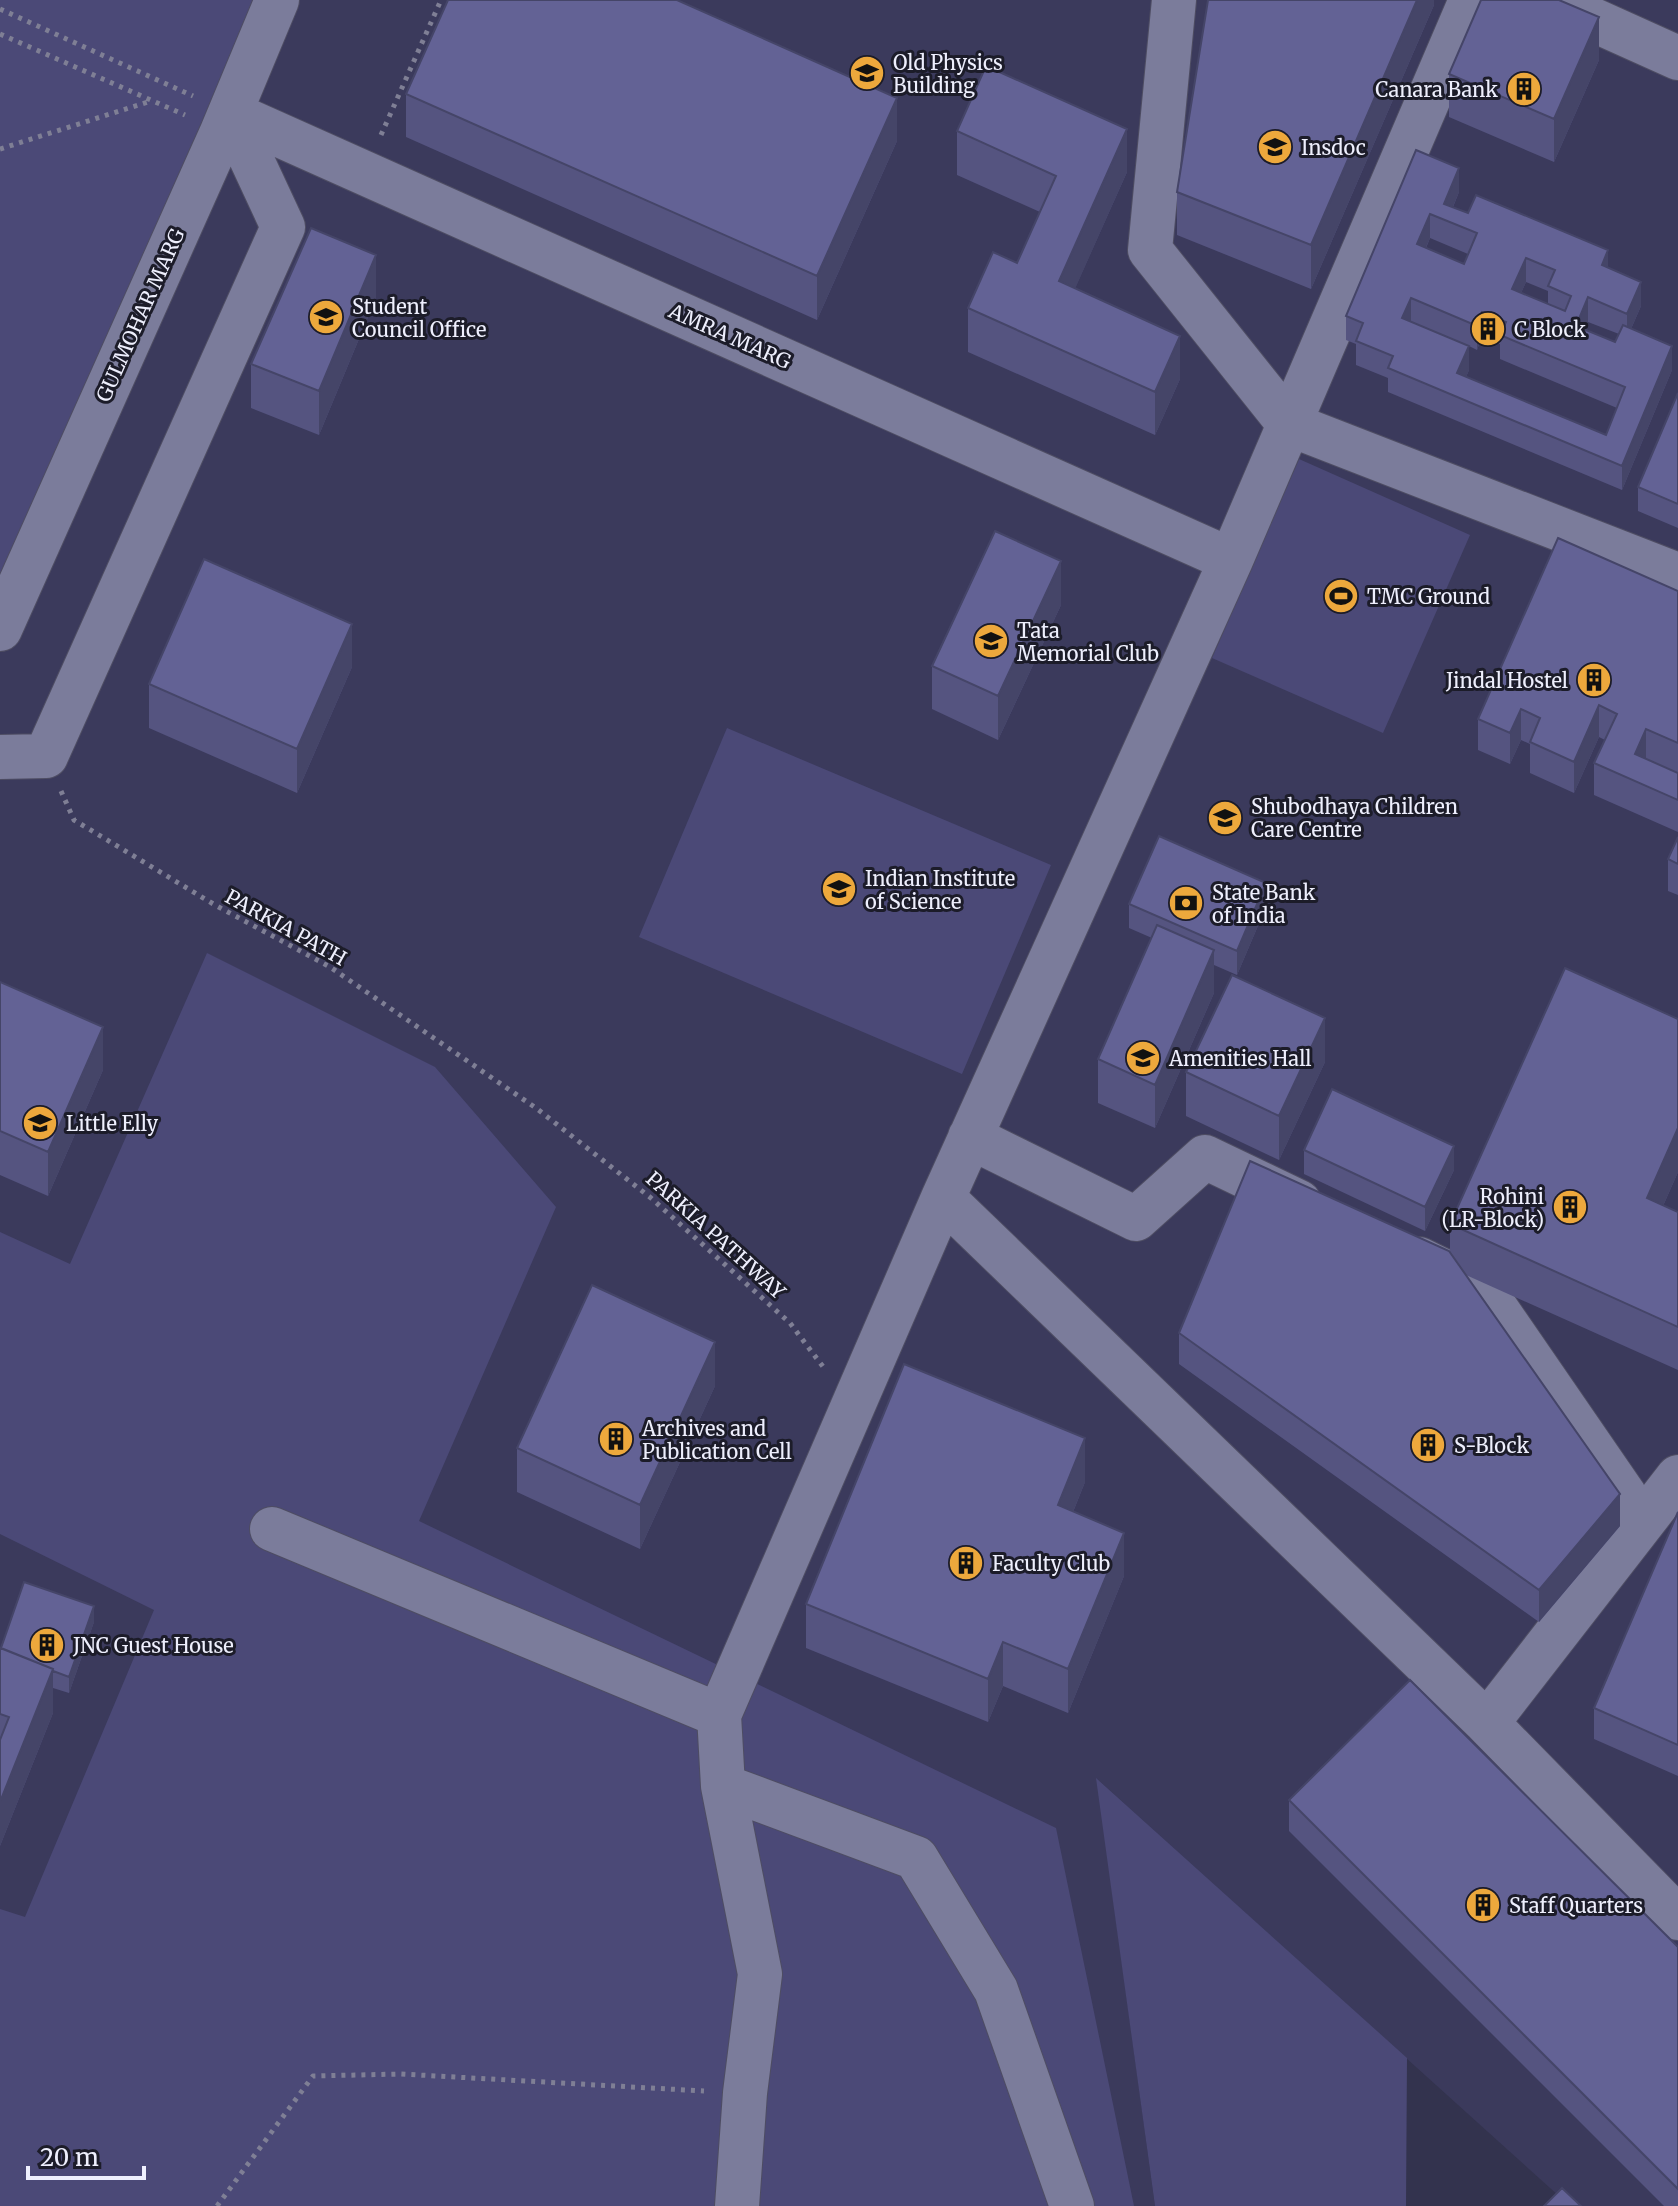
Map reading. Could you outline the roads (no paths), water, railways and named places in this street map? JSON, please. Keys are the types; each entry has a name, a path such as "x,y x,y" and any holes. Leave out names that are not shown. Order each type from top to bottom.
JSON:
{"lane":[{"name":"GULMOHAR MARG","path":"0,629 226,122 277,0"},
{"path":"1174,0 1150,250 1289,424 1678,575"},
{"path":"737,2206 745,2093 760,1974 723,1786 719,1715 970,1137 1231,560 1471,0"},
{"path":"1567,4 1678,58"},
{"name":"AMRA MARG","path":"226,122 364,173 1231,560"},
{"path":"0,757 46,756 283,227 226,122"},
{"path":"970,1137 1136,1219 1205,1157 1331,1217"},
{"path":"943,1198 1487,1723 1678,1918"},
{"path":"1386,1244 1484,1291 1625,1496"},
{"path":"1487,1723 1678,1477"},
{"path":"272,1529 719,1715"},
{"path":"723,1786 916,1858 996,1990 1072,2206"}],"place":[{"name":"Old Physics Building","path":"867,73"},
{"name":"Canara Bank","path":"1524,89"},
{"name":"Insdoc","path":"1275,147"},
{"name":"Student Council Office","path":"326,317"},
{"name":"C Block","path":"1488,329"},
{"name":"TMC Ground","path":"1341,596"},
{"name":"Tata Memorial Club","path":"991,641"},
{"name":"Jindal Hostel","path":"1594,680"},
{"name":"Shubodhaya Children Care Centre","path":"1225,818"},
{"name":"Indian Institute of Science","path":"839,889"},
{"name":"State Bank of India","path":"1186,903"},
{"name":"Amenities Hall","path":"1143,1058"},
{"name":"Little Elly","path":"40,1123"},
{"name":"Rohini (LR-Block)","path":"1570,1207"},
{"name":"Archives and Publication Cell","path":"616,1439"},
{"name":"S-Block","path":"1428,1445"},
{"name":"Faculty Club","path":"966,1563"},
{"name":"JNC Guest House","path":"47,1645"},
{"name":"Staff Quarters","path":"1483,1905"}]}
